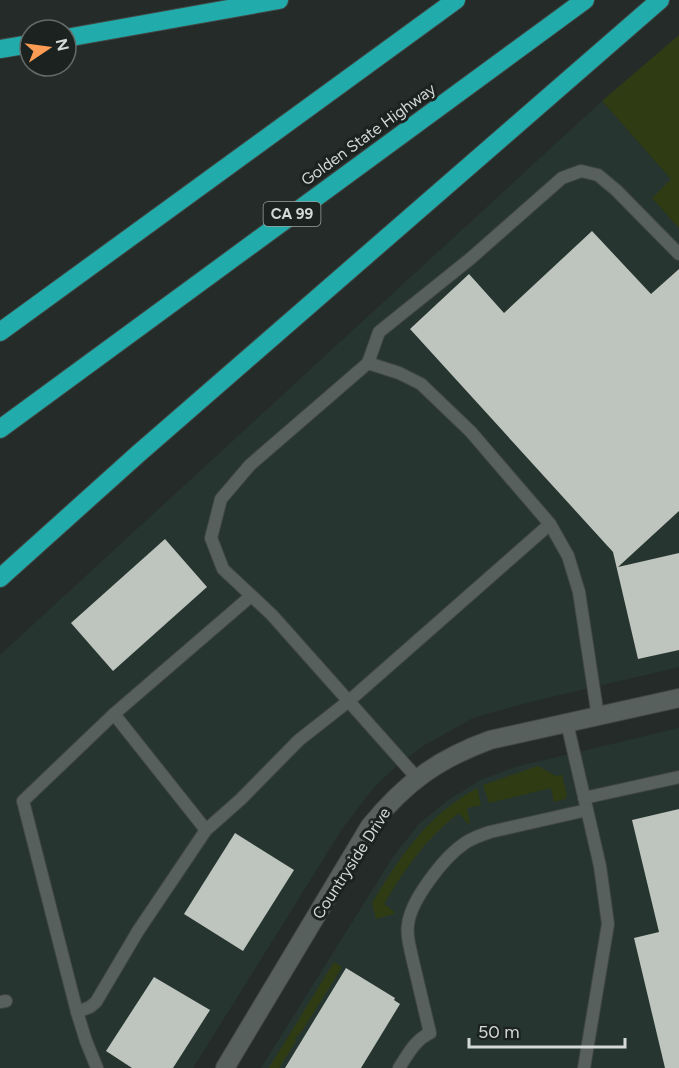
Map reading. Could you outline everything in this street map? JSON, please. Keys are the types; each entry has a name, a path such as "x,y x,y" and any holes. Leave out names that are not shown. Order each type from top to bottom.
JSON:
{"highway":[{"path":"78,36 279,0"},
{"path":"0,332 456,0"},
{"name":"Golden State Highway","path":"0,429 585,0"},
{"path":"0,578 165,430 660,0"},
{"path":"0,49 18,46"}],"street":[{"name":"Countryside Drive","path":"225,1068 370,826 390,801 417,778 464,749 490,740 679,698"}],"lane":[{"path":"417,778 272,615 223,569 211,538 221,499 250,465 368,363 379,332 470,259 562,178 581,171 598,175 616,190 679,254"},
{"path":"368,363 399,373 421,384 471,432 550,524 568,556 579,592 598,717"},
{"path":"77,1012 96,1002 138,931 206,830 241,799 299,740 350,700 550,524"},
{"path":"97,1068 77,1012 23,801 114,714 251,596"},
{"path":"114,714 206,830"},
{"path":"567,723 606,896 608,924 584,1068"},
{"path":"399,1068 412,1048 430,1033 407,926 412,909 425,888 451,856 464,844 490,832 679,777"}],"shaded area":[{"path":"602,101 671,179 652,198 679,228 679,667 526,703 473,718 423,746 398,765 375,786 342,829 193,1068 0,1068 0,655"},
{"path":"679,728 679,1068 261,1068 393,857 418,825 448,800 482,779 519,766"}],"green space":[{"path":"679,35 679,228 652,198 671,179 602,101"},
{"path":"538,766 556,776 562,775 567,795 565,799 554,802 551,788 489,803 483,785"},
{"path":"477,788 481,805 467,808 470,825 459,813 436,833 408,866 384,904 396,913 376,919 372,903 405,853 443,811"},
{"path":"334,962 342,967 279,1068 269,1068"}],"building":[{"path":"592,231 651,294 679,269 679,511 618,567 679,553 679,650 638,659 613,552 410,329 469,274 504,313"},
{"path":"165,539 207,587 113,671 71,623"},
{"path":"679,809 679,1068 665,1068 634,938 659,932 632,820"},
{"path":"235,833 294,870 243,951 184,914"},
{"path":"346,968 395,998 394,1000 400,1004 361,1068 285,1068"},
{"path":"154,977 210,1010 173,1068 132,1068 106,1051"}]}
